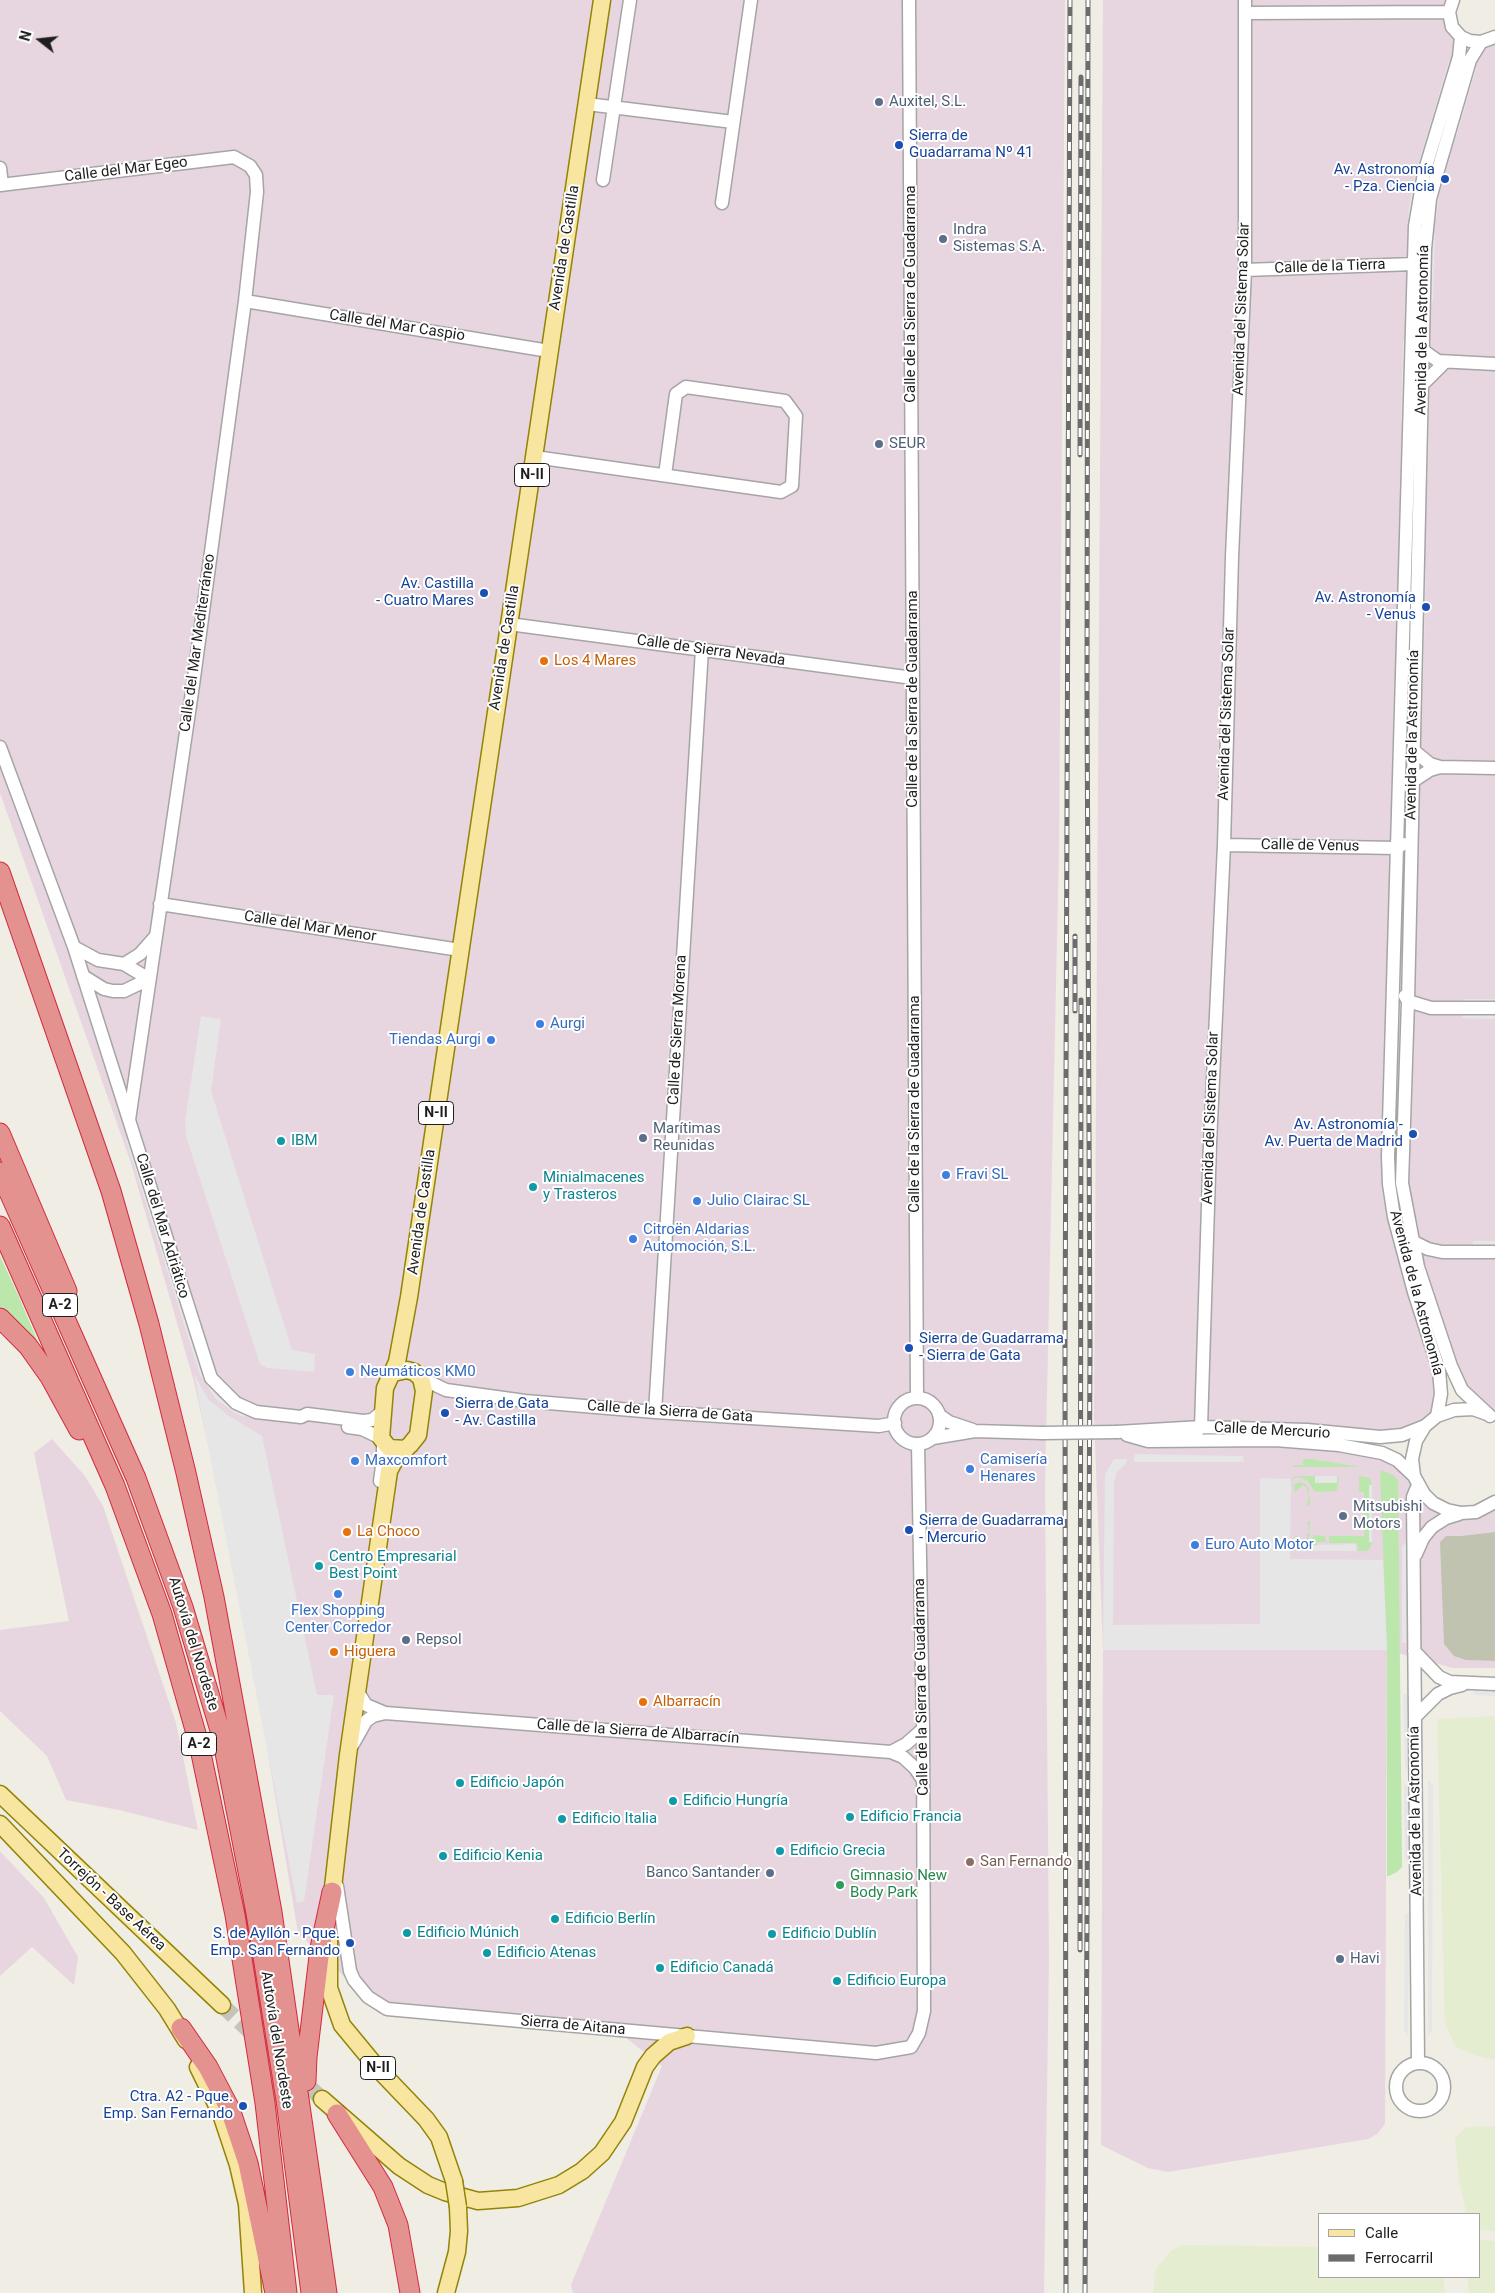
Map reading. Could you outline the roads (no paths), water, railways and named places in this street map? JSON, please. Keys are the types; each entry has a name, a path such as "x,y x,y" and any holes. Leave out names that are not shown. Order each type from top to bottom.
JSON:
{"highway":[{"path":"0,872 111,1191 149,1324 189,1483 214,1597 272,1912 327,2293"},
{"path":"0,1133 95,1356 120,1438"},
{"name":"Autovía del Nordeste","path":"0,1172 120,1438 184,1608 222,1737 263,1960 286,2100 311,2293"},
{"name":"Autovía del Nordeste","path":"0,1226 115,1486 162,1614 199,1744 235,1915 265,2103 287,2293"},
{"path":"0,1318 28,1346 50,1377 75,1422 162,1614"},
{"path":"317,2216 306,2102 307,2057 322,1937 333,1883"},
{"path":"181,2028 208,2067 230,2109 248,2163 275,2293"},
{"path":"337,2114 371,2166 386,2195 398,2225 410,2293"}],"main road":[{"name":"Avenida de Castilla","path":"392,1373 401,1346 409,1297 602,0"},
{"name":"Avenida de Castilla","path":"409,1297 411,1360 418,1375"},
{"path":"392,1373 407,1370 418,1375"},
{"name":"N-II","path":"382,1439 382,1412 385,1388 392,1373"},
{"name":"N-II","path":"418,1375 424,1385 418,1435 415,1441 397,1456 389,1470 348,1756 333,1883 328,1974 334,2006 342,2025 353,2040 426,2118 435,2131 449,2161 458,2207 459,2231 446,2293"},
{"path":"382,1439 389,1448 406,1449"},
{"name":"Torrejón - Base Aérea","path":"0,1794 222,2005"},
{"name":"Torrejón - Base Aérea","path":"0,1824 123,1953 149,1984 181,2028 221,2114 238,2165 247,2204 252,2293"},
{"path":"322,2099 399,2166 428,2185 454,2195 478,2201 518,2198 559,2185 582,2171 602,2153 615,2137 623,2122 646,2067 653,2056 668,2042 686,2036"}],"street":[{"path":"603,180 630,0"},
{"path":"722,203 751,0"},
{"name":"Calle de la Sierra de Guadarrama","path":"909,0 917,1398"},
{"name":"Avenida del Sistema Solar","path":"1200,1428 1210,1133 1224,845 1232,557 1245,270 1245,0"},
{"path":"1246,13 1451,6 1452,27 1460,37 1470,42 1481,42 1495,37"},
{"name":"Avenida de la Astronomía","path":"1460,37 1459,57 1418,200 1414,264 1388,1170 1394,1217 1413,1272 1451,1366 1462,1390 1493,1418"},
{"name":"Avenida de la Astronomía","path":"1437,1416 1441,1394 1439,1370 1413,1272 1412,1241 1402,1183 1408,1001 1425,249 1430,199 1436,176 1470,60 1481,42"},
{"path":"587,104 733,122"},
{"name":"Calle del Mar Egeo","path":"1,185 234,157 250,166"},
{"name":"Calle del Mar Mediterráneo","path":"129,1120 193,685 245,301 258,192 256,175 250,166"},
{"path":"0,168 1,185"},
{"path":"1424,290 1421,272 1414,264 1419,261 1425,249"},
{"name":"Calle de la Tierra","path":"1245,270 1414,264"},
{"name":"Calle del Mar Caspio","path":"245,301 549,351"},
{"path":"1412,338 1432,358 1445,362 1464,361 1490,364"},
{"path":"1422,385 1445,362"},
{"path":"535,457 781,492 792,486 796,416 785,401 686,387 676,394 665,475"},
{"name":"Calle de Sierra Nevada","path":"509,624 702,648 913,678"},
{"name":"Calle de Sierra Morena","path":"655,1412 702,648"},
{"name":"Calle del Mar Adriático","path":"0,747 74,947 211,1378 236,1403 256,1412 300,1417 306,1421 362,1429 382,1439"},
{"path":"1413,750 1430,764 1440,767 1495,768"},
{"path":"1399,791 1430,770 1440,767"},
{"path":"1411,834 1397,848 1405,856 1411,868"},
{"name":"Calle de Venus","path":"1224,845 1397,848"},
{"name":"Calle del Mar Menor","path":"160,904 460,950"},
{"path":"124,964 140,954 155,937"},
{"path":"74,947 98,960 124,964 149,979"},
{"path":"1394,966 1401,992 1408,1001 1431,1008 1495,1008"},
{"path":"83,976 99,986 113,991 124,991 149,979"},
{"path":"1407,1030 1420,1014 1431,1008"},
{"path":"1412,1241 1428,1249 1442,1252 1495,1252"},
{"path":"1413,1272 1434,1255 1442,1252"},
{"name":"Calle de la Sierra de Gata","path":"418,1375 446,1390 525,1400 655,1412 879,1426 895,1423"},
{"path":"422,1406 432,1396 446,1390"},
{"path":"917,1398 926,1400 936,1407 940,1415 949,1422 975,1431 933,1438 918,1444 909,1443 901,1438 895,1423 896,1414 900,1406 907,1401 917,1398"},
{"path":"1425,1426 1437,1416 1454,1410 1473,1409 1493,1418"},
{"name":"Calle del Mar Adriático","path":"300,1417 307,1414 363,1421 372,1420 382,1412"},
{"path":"933,1438 940,1424 940,1415"},
{"name":"Avenida de la Astronomía","path":"1418,2063 1413,1497 1416,1481 1412,1459 1416,1442 1425,1426"},
{"name":"Calle de Mercurio","path":"975,1431 1042,1433 1117,1432 1200,1428 1307,1430 1380,1437 1402,1435 1425,1426"},
{"path":"1172,1441 1195,1433 1200,1428 1228,1440"},
{"name":"Calle de Mercurio","path":"1117,1432 1148,1441 1301,1441 1382,1453 1397,1460 1433,1503 1447,1510 1461,1513"},
{"name":"N-II","path":"357,1692 354,1668 382,1469 382,1439"},
{"name":"Calle de la Sierra de Guadarrama","path":"911,2047 919,2033 924,2012 923,1729 918,1444"},
{"name":"Avenida de la Astronomía","path":"1414,1558 1423,1538 1432,1527 1446,1518 1461,1513 1476,1512 1495,1502"},
{"path":"1414,1651 1438,1677 1450,1682 1495,1684"},
{"path":"1415,1718 1438,1694 1450,1688 1469,1684"},
{"name":"Calle de la Sierra de Albarracín","path":"357,1692 366,1705 385,1713 891,1752 903,1757 915,1768 923,1780"},
{"path":"348,1756 366,1721 373,1716 385,1713"},
{"path":"891,1752 906,1744 923,1729"},
{"name":"Sierra de Aitana","path":"333,1883 350,1971 354,1980 368,1996 386,2009 876,2053 911,2047"}],"tunnel":[{"path":"222,2005 322,2099"}],"railway":[{"path":"1066,2293 1065,1350 1070,0"},
{"path":"1085,2293 1090,1350 1087,694 1088,0"},
{"path":"1080,455 1081,77"},
{"path":"1075,936 1075,1011"},
{"path":"1080,1950 1081,1000"}],"place":[{"name":"Auxitel, S.L.","path":"879,102"},
{"name":"Sierra de Guadarrama Nº 41","path":"899,145"},
{"name":"Av. Astronomía - Pza. Ciencia","path":"1445,179"},
{"name":"Indra Sistemas S.A.","path":"943,239"},
{"name":"SEUR","path":"879,444"},
{"name":"Av. Castilla - Cuatro Mares","path":"484,593"},
{"name":"Av. Astronomía - Venus","path":"1426,607"},
{"name":"Los 4 Mares","path":"544,661"},
{"name":"Aurgi","path":"540,1024"},
{"name":"Tiendas Aurgi","path":"491,1040"},
{"name":"Av. Astronomía - Av. Puerta de Madrid","path":"1413,1134"},
{"name":"Marítimas Reunidas","path":"643,1138"},
{"name":"IBM","path":"281,1141"},
{"name":"Fravi SL","path":"946,1175"},
{"name":"Minialmacenes y Trasteros","path":"533,1187"},
{"name":"Julio Clairac SL","path":"697,1201"},
{"name":"Citroën Aldarias Automoción, S.L.","path":"633,1239"},
{"name":"Sierra de Guadarrama - Sierra de Gata","path":"909,1348"},
{"name":"Neumáticos KM0","path":"350,1372"},
{"name":"Sierra de Gata - Av. Castilla","path":"445,1413"},
{"name":"Maxcomfort","path":"355,1461"},
{"name":"Camisería Henares","path":"970,1469"},
{"name":"Mitsubishi Motors","path":"1343,1516"},
{"name":"Sierra de Guadarrama - Mercurio","path":"909,1530"},
{"name":"La Choco","path":"347,1532"},
{"name":"Euro Auto Motor","path":"1195,1545"},
{"name":"Centro Empresarial Best Point","path":"319,1566"},
{"name":"Flex Shopping Center Corredor","path":"338,1594"},
{"name":"Repsol","path":"406,1640"},
{"name":"Higuera","path":"334,1652"},
{"name":"Albarracín","path":"643,1702"},
{"name":"Edificio Japón","path":"460,1783"},
{"name":"Edificio Hungría","path":"673,1801"},
{"name":"Edificio Francia","path":"850,1817"},
{"name":"Edificio Italia","path":"562,1819"},
{"name":"Edificio Grecia","path":"780,1851"},
{"name":"Edificio Kenia","path":"443,1856"},
{"name":"San Fernando","path":"970,1862"},
{"name":"Banco Santander","path":"770,1873"},
{"name":"Gimnasio New Body Park","path":"840,1885"},
{"name":"Edificio Berlín","path":"555,1919"},
{"name":"Edificio Múnich","path":"407,1933"},
{"name":"Edificio Dublín","path":"772,1934"},
{"name":"S. de Ayllón - Pque. Emp. San Fernando","path":"350,1943"},
{"name":"Edificio Atenas","path":"487,1953"},
{"name":"Havi","path":"1340,1959"},
{"name":"Edificio Canadá","path":"660,1968"},
{"name":"Edificio Europa","path":"837,1981"},
{"name":"Ctra. A2 - Pque. Emp. San Fernando","path":"243,2106"}]}
